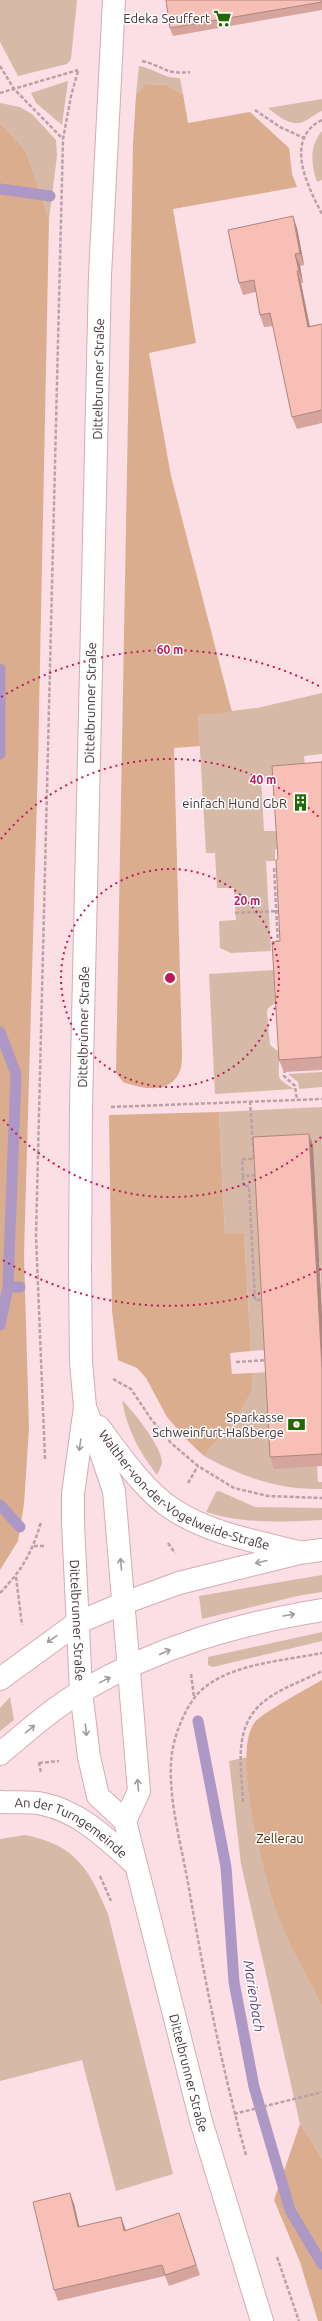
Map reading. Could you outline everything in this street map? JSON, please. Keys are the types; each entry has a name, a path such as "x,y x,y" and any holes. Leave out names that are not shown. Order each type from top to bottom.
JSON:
{"street":[{"name":"Dittelbrunner Straße","path":"114,0 100,274 81,1108 81,1362 85,1407 73,1494 77,1623 81,1691 89,1757 98,1796 126,1821 200,2121 262,2321"},
{"name":"Dittelbrunner Straße","path":"85,1407 114,1491 139,1791 126,1821"},
{"name":"Walther-von-der-Vogelweide-Straße","path":"85,1407 125,1462 173,1510 217,1531 299,1552"},
{"name":"Walther-von-der-Vogelweide-Straße","path":"124,1603 179,1583 299,1552 322,1550"},
{"path":"0,1679 77,1623 124,1603"},
{"path":"0,1754 81,1691 187,1642 284,1616 322,1610"},
{"name":"An der Turngemeinde","path":"0,1802 41,1804 57,1808 76,1816 100,1832 136,1865"}],"path":[{"path":"110,62 140,61 152,63 175,74 190,72"},
{"path":"0,66 14,89 43,116 63,139"},
{"path":"0,94 78,70 70,96 63,139 36,1236 45,1465"},
{"path":"255,110 280,127 304,138"},
{"path":"322,120 316,123 304,138 302,149 303,172 322,214"},
{"path":"279,948 274,868 282,868"},
{"path":"235,913 282,911"},
{"path":"286,1066 283,1074 295,1086 297,1100"},
{"path":"81,1108 322,1099"},
{"path":"250,1102 254,1159 242,1160 243,1186 248,1186 255,1300 266,1300"},
{"path":"243,1176 259,1175"},
{"path":"236,1362 275,1360"},
{"path":"131,1389 171,1443 198,1466 234,1488 268,1496 322,1498"},
{"path":"164,1540 174,1550 175,1558"},
{"path":"0,1593 16,1576 34,1546"},
{"path":"16,1576 22,1628"},
{"path":"247,2158 234,2114 196,1930 172,1786 171,1762 177,1733 194,1698 217,1679 239,1670 322,1653"},
{"path":"191,1671 194,1698"},
{"path":"243,1802 242,1733 252,1711 271,1696 322,1671"},
{"path":"234,2114 322,2092"},
{"path":"276,2255 299,2321"}],"green space":[{"path":"0,0 77,0 71,59 67,64 18,76 0,42"},
{"path":"139,66 169,77 180,78 183,94 166,85 147,84 136,95"},
{"path":"68,81 62,125 36,103 31,93"},
{"path":"146,84 166,85 183,94 188,123 250,112 289,148 292,174 297,187 173,209 196,343 149,353 171,476 232,712 198,715 200,746 174,748 182,1059 180,1071 175,1079 170,1084 155,1088 139,1087 123,1082 116,1073 133,144 136,95"},
{"path":"322,99 322,111 303,122 298,123 284,120 268,108"},
{"path":"0,103 20,107 32,114 56,140 57,156 49,219 26,151 0,123"},
{"path":"0,123 26,151 49,219 38,762 24,1255 29,1428 24,1504 18,1541 0,1570"},
{"path":"322,131 322,180 317,182 313,169 312,155 315,143"},
{"path":"322,693 322,754 304,756 306,775 261,779 264,831 280,831 284,849 275,849 275,861 266,861 271,951 231,953 220,948 219,921 236,920 234,888 217,888 215,853 206,853 198,715 257,708"},
{"path":"307,968 287,1002 274,1004 268,1008 267,1012 270,1045 279,1052 280,1078 294,1089 215,1094 209,974"},
{"path":"322,1072 322,1087 299,1089 298,1082 288,1074"},
{"path":"322,1107 322,1306 320,1262 265,1265 322,1347 251,1351 244,1234 225,1234 219,1112"},
{"path":"219,1112 225,1234 244,1233 251,1351 230,1353 232,1374 253,1373 252,1391 237,1417 204,1456 186,1439 167,1417 146,1378 137,1368 118,1360 112,1311 109,1115"},
{"path":"322,1368 274,1468 317,1466 318,1482 322,1482 322,1489 306,1489 275,1485 246,1476 204,1456 237,1417 252,1391 253,1373"},
{"path":"122,1400 140,1421 158,1448 162,1463 157,1475 135,1440 127,1421"},
{"path":"219,1491 255,1507 322,1508 322,1520 278,1522 234,1519 206,1512 216,1492"},
{"path":"322,1575 322,1592 297,1596 202,1619 199,1596"},
{"path":"322,1632 322,1641 213,1667 208,1665 208,1657"},
{"path":"322,1680 322,2005 288,1940 273,1900 259,1848 253,1818 248,1788 246,1760 248,1738 255,1722 277,1706"},
{"path":"10,1697 14,1720 0,1731 0,1708"},
{"name":"Zellerau","path":"275,1751 322,1826 322,2158 300,2124 241,1864 229,1761"},
{"path":"25,1835 42,1839 57,1845 78,1861 94,1884 108,1914 173,2174 116,2191 82,2060 0,2081 0,1839"},
{"path":"300,2124 322,2158 322,2321 318,2321 300,2262 274,2200"}],"building":[{"name":"Edeka Seuffert","path":"166,0 322,0 322,2 170,28"},
{"path":"293,216 300,253 295,254 299,271 297,271 308,327 322,324 322,410 292,417 270,313 260,315 254,280 239,283 228,230"},
{"path":"322,762 322,1057 279,1060 272,942 280,941 276,860 278,859 272,766"},
{"path":"309,1134 322,1368 322,1454 270,1457 253,1137"},
{"path":"70,2193 78,2227 121,2217 124,2231 179,2213 196,2265 165,2275 162,2265 54,2290 33,2202"}],"waterway":[{"path":"0,189 50,196"},
{"name":"Marienbach","path":"0,669 0,754"},
{"name":"Marienbach","path":"0,1032 16,1074 8,1287 0,1325"},
{"path":"8,1287 20,1287"},
{"name":"Marienbach","path":"0,1505 20,1527"},
{"name":"Marienbach","path":"198,1721 226,1867 234,1982 254,2087 290,2210 322,2264"}],"place":[{"name":"Edeka Seuffert","path":"223,18"},
{"name":"einfach Hund GbR","path":"300,803"},
{"name":"Sparkasse Schweinfurt-Haßberge","path":"297,1424"}]}
